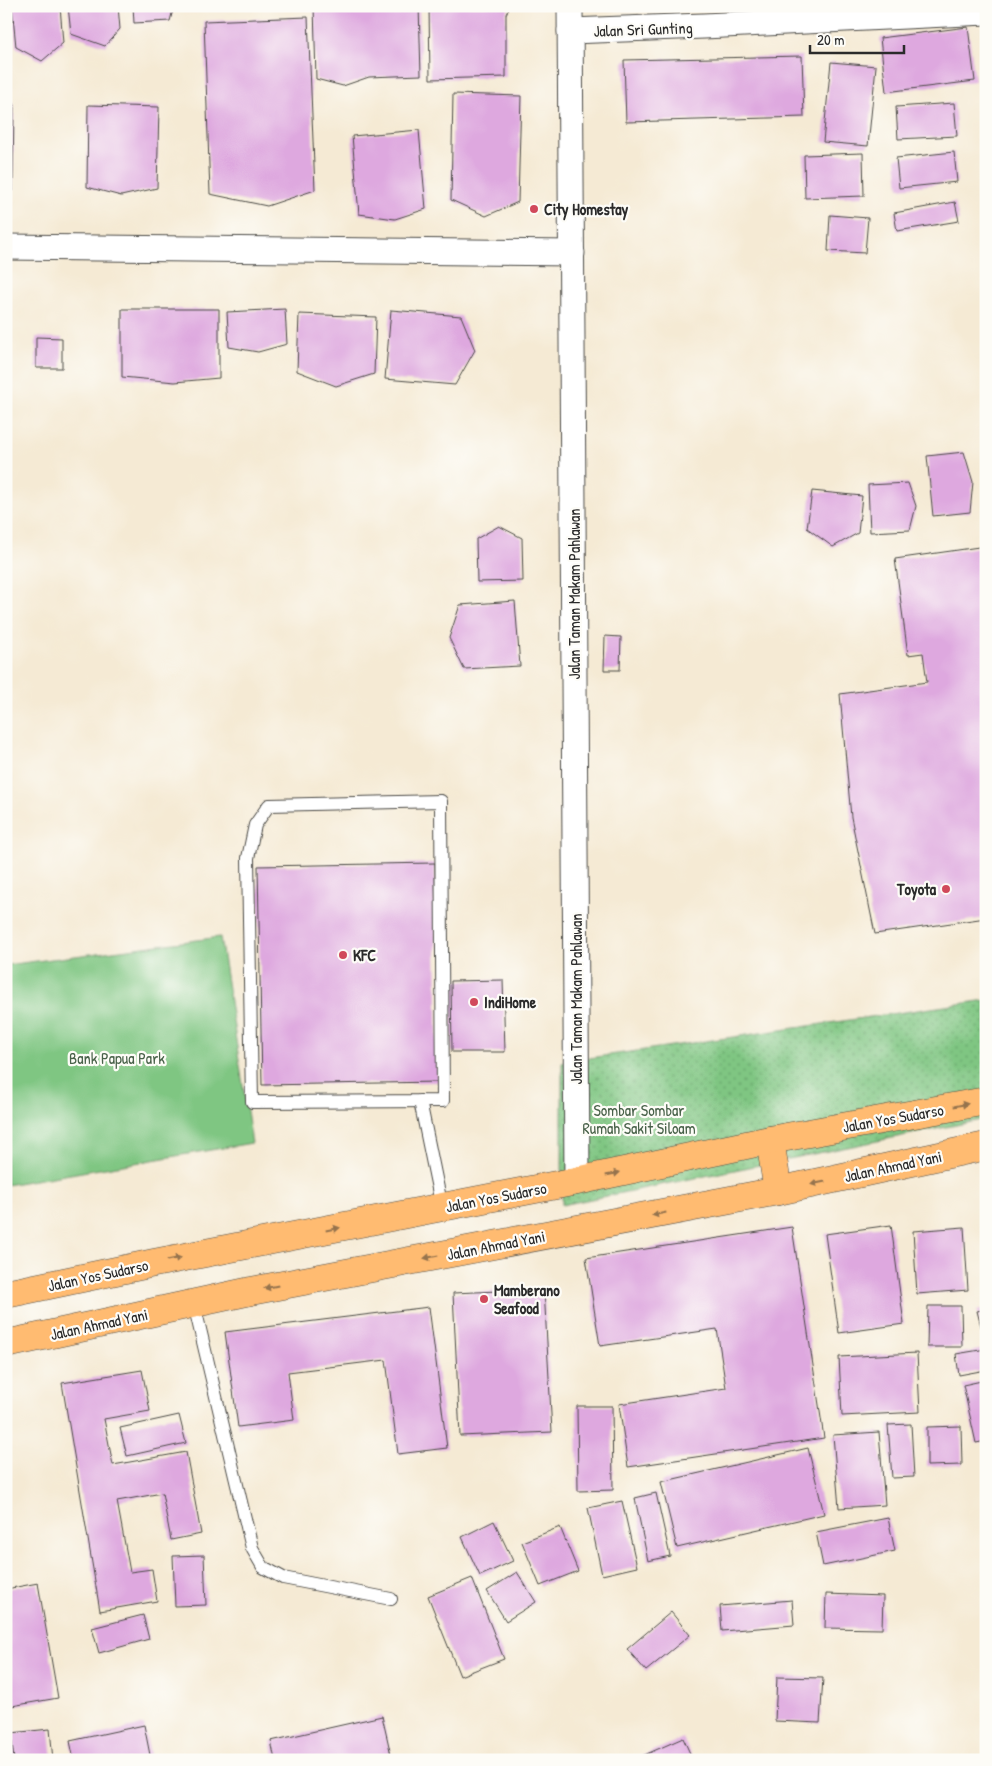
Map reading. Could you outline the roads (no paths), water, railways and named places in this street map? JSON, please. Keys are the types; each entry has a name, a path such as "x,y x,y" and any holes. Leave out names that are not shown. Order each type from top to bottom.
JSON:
{"highway":[{"name":"Jalan Yos Sudarso","path":"6,1294 154,1263 577,1181 770,1140 986,1101"},
{"path":"770,1140 778,1191"},
{"name":"Jalan Ahmad Yani","path":"6,1344 251,1291 778,1191 986,1146"}],"street":[{"name":"Jalan Taman Makam Pahlawan","path":"570,6 577,1181"},
{"name":"Jalan Sri Gunting","path":"570,31 986,12"},
{"path":"6,247 572,253"}],"lane":[{"path":"441,801 443,1101 420,1101 252,1102 248,858 255,826 269,805 441,801"},
{"path":"420,1101 442,1208"},
{"path":"194,1304 252,1548 263,1566 283,1578 391,1599"}],"place":[{"name":"City Homestay","path":"534,209"},
{"name":"Toyota","path":"946,889"},
{"name":"KFC","path":"343,955"},
{"name":"IndiHome","path":"474,1002"},
{"name":"Mamberano Seafood","path":"484,1299"}],"park label":[{"name":"Bank Papua Park","path":"117,1058"},
{"name":"Sombar Sombar Rumah Sakit Siloam","path":"639,1119"}]}
